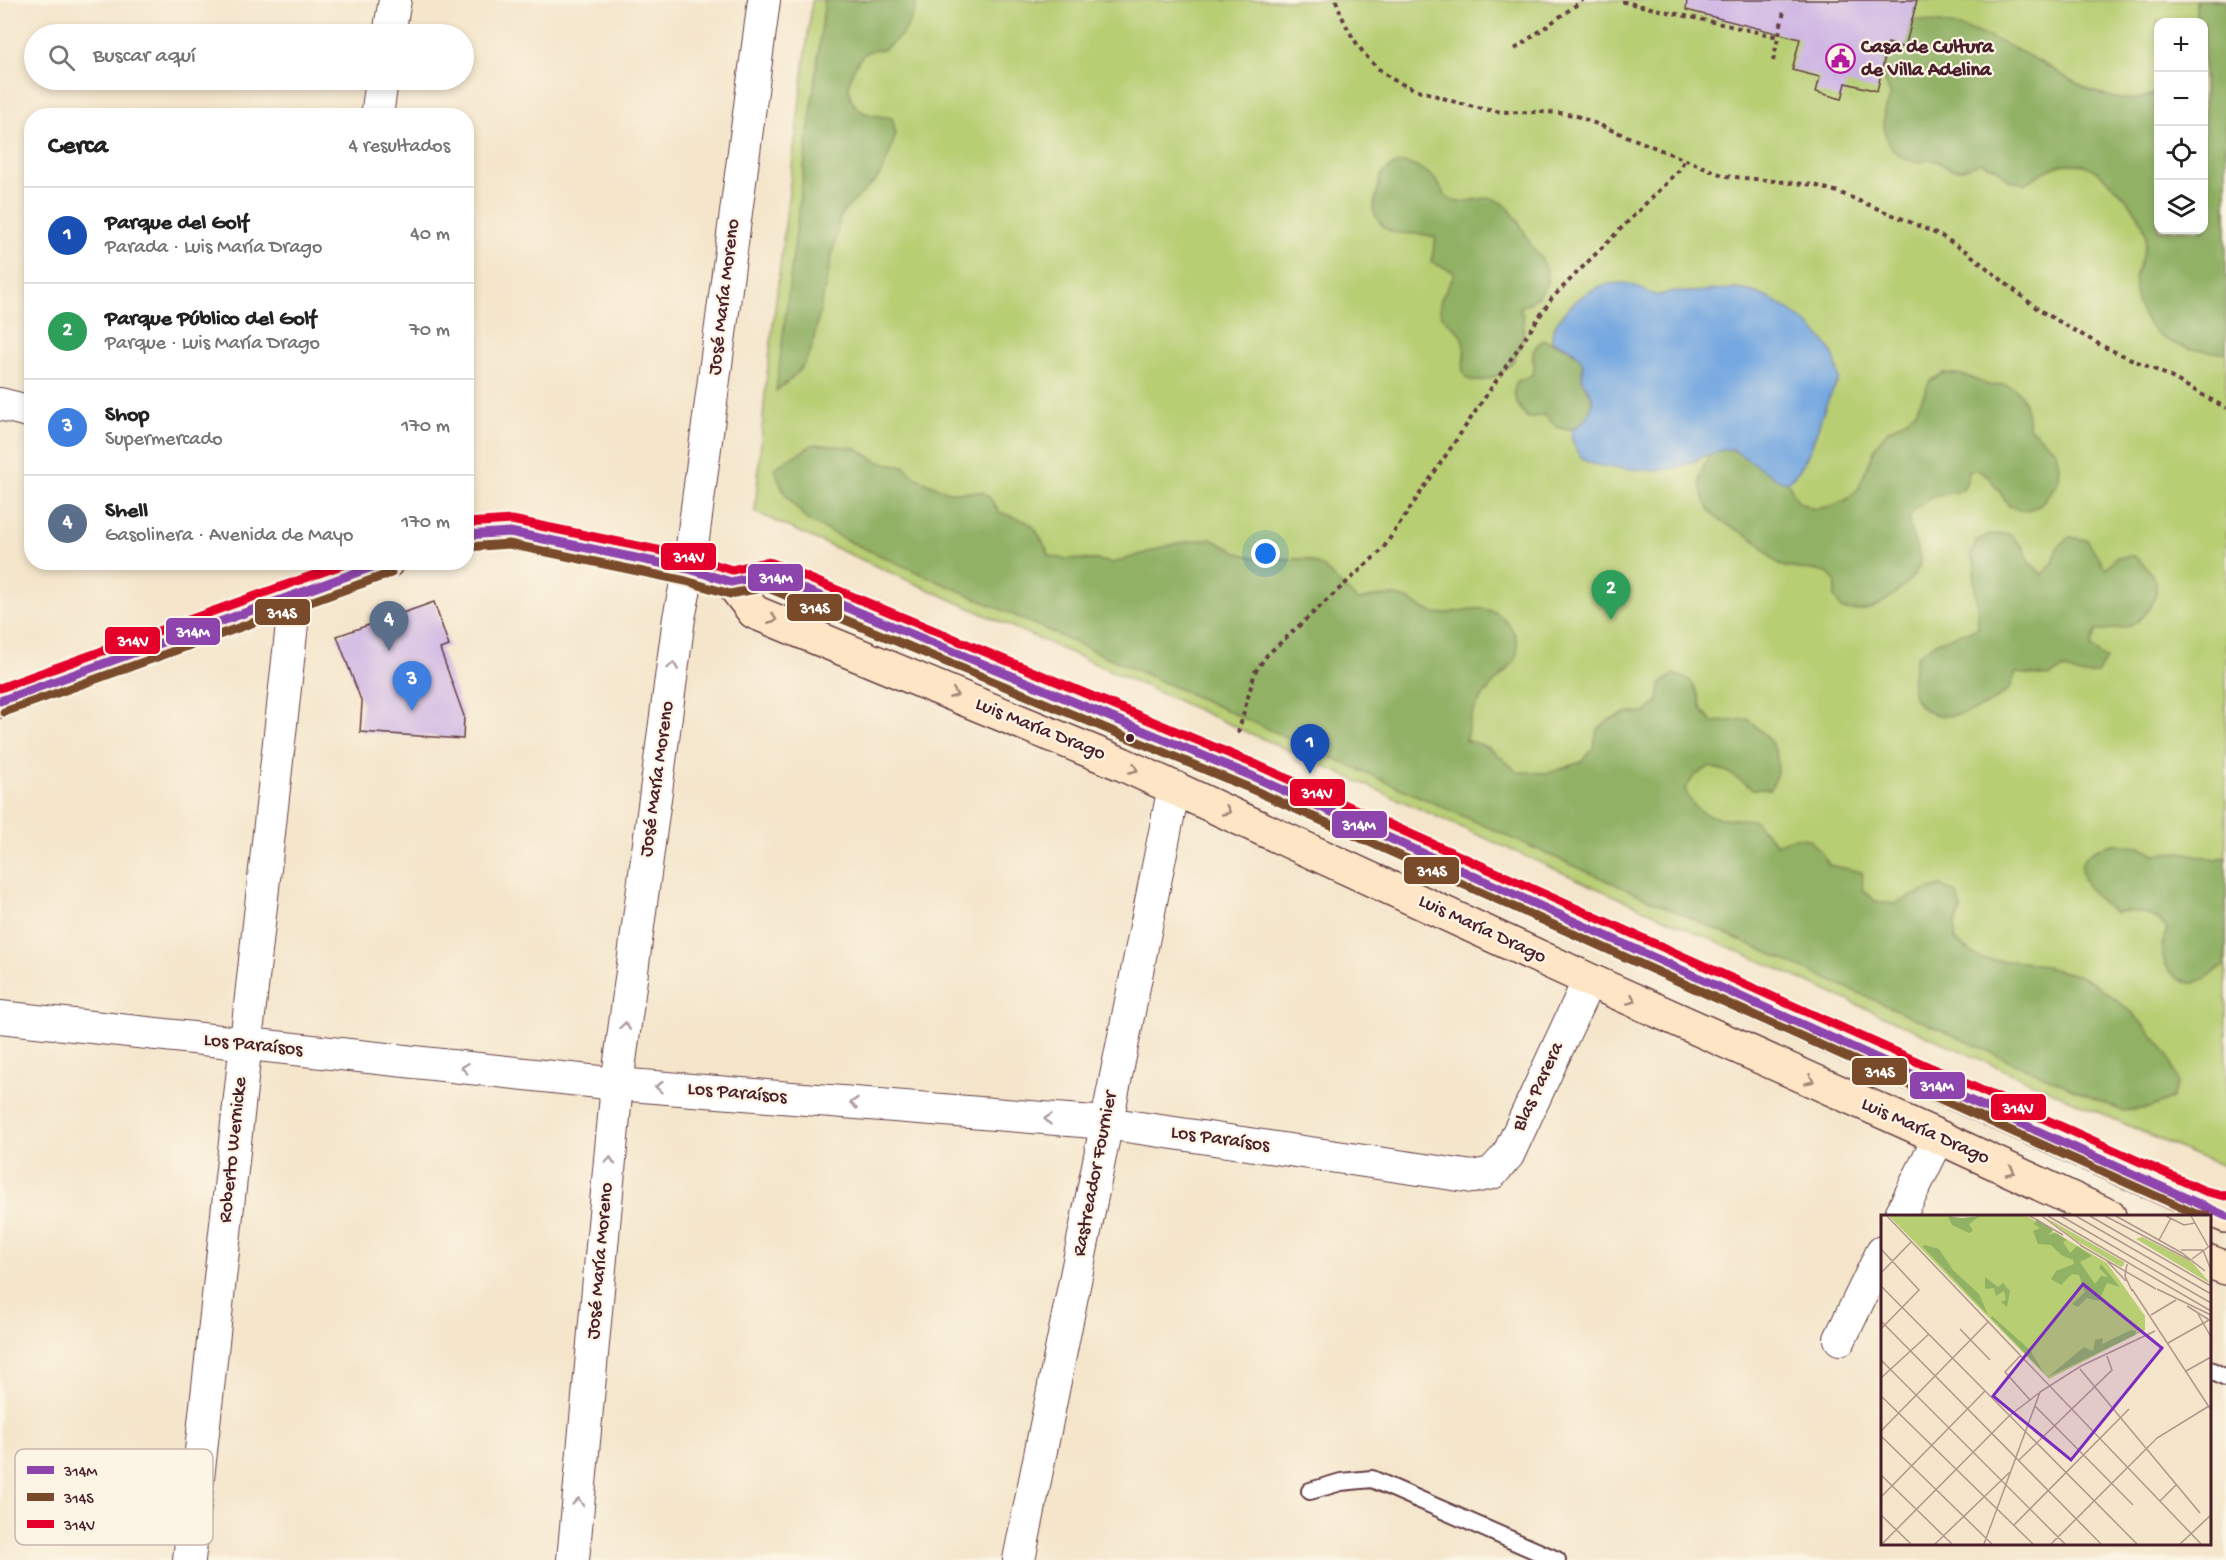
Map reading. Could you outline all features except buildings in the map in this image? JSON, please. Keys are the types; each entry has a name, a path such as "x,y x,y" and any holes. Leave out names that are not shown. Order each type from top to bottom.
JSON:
{"main road":[{"name":"Luis María Drago","path":"510,532 689,569 731,582 767,574 1252,776 2218,1209"},
{"path":"474,534 510,532"},
{"path":"0,701 366,570"},
{"name":"Luis María Drago","path":"731,582 754,612 1174,787 1589,980 2107,1215"},
{"path":"2211,1262 2226,1268"}],"street":[{"path":"391,24 395,0"},
{"name":"José María Moreno","path":"573,1560 617,1084 679,618 689,569 764,0"},
{"path":"378,108 381,90"},
{"path":"0,404 24,410"},
{"name":"Luis María Drago","path":"474,523 510,532"},
{"name":"Roberto Wernicke","path":"201,1449 295,597"},
{"name":"Rastreador Fournier","path":"1019,1560 1174,787"},
{"name":"Blas Parera","path":"1473,1177 1492,1173 1508,1155 1589,980"},
{"name":"Los Paraísos","path":"0,1017 617,1084 1106,1123 1473,1177"},
{"path":"1900,1215 1939,1137"},
{"path":"1840,1339 1881,1254"},
{"name":"Roberto Wernicke","path":"189,1560 191,1545"}],"lane":[{"path":"2211,1371 2226,1378"},
{"path":"1310,1491 1341,1482 1372,1479 1557,1560"}],"path":[{"path":"1336,0 1340,15 1364,52 1379,69 1403,85 1476,108 1507,112 1561,112 1577,116 1725,176 1814,185 1838,192 1943,237 1967,252 2038,310 2102,346 2167,375 2226,408"},
{"path":"1515,49 1583,0"},
{"path":"1624,0 1624,2 1779,37"},
{"path":"1773,60 1784,11"},
{"path":"1239,733 1254,672 1267,655 1382,550 1552,298 1679,170 1685,159"}],"green space":[{"path":"812,0 2226,0 2226,1167 2192,1154 755,512 766,383"},
{"path":"825,0 917,0 911,20 902,34 884,49 866,53 860,58 852,73 849,89 854,104 867,114 892,118 896,134 885,165 877,179 841,214 812,347 798,372 776,391"},
{"path":"2196,0 2226,0 2226,353 2186,348 2174,344 2153,330 2145,320 2138,304 2135,287 2136,274 2146,242 2143,226 2138,215 2122,194 2093,169 2084,165 2059,165 2024,184 2009,180 1996,168 1981,162 1968,167 1950,169 1934,160 1915,162 1896,152 1889,145 1884,126 1891,95 1881,73 1877,49 1907,21 1923,20 1963,28 1987,36 2033,58 2078,84 2109,97 2141,98 2154,93 2154,234 2208,234 2208,18 2196,18"},
{"path":"1403,163 1427,172 1435,179 1443,193 1453,201 1465,202 1491,198 1503,203 1542,259 1546,270 1546,284 1539,295 1520,307 1523,330 1517,354 1508,367 1486,380 1473,381 1464,374 1465,356 1462,339 1441,313 1441,299 1454,272 1431,262 1436,238 1392,232 1379,221 1373,210 1381,175 1394,165"},
{"path":"1544,340 1568,348 1583,361 1582,379 1591,395 1592,406 1590,413 1582,423 1571,429 1556,426 1544,415 1528,418 1516,401 1514,391 1517,381 1532,375 1535,367 1534,352 1537,345"},
{"path":"1943,373 1961,375 1990,386 2006,385 2017,391 2026,408 2029,427 2056,451 2059,467 2057,484 2039,506 2023,511 2009,506 1990,478 1976,469 1969,472 1967,481 1961,490 1936,496 1920,505 1912,512 1910,520 1911,532 1920,560 1918,567 1908,582 1884,602 1866,610 1842,610 1834,596 1836,585 1827,573 1780,565 1757,542 1721,521 1709,509 1701,488 1701,471 1712,452 1726,449 1742,454 1772,475 1788,482 1798,502 1814,509 1846,500 1858,489 1877,444 1888,430 1903,422 1916,411 1930,381"},
{"path":"814,444 856,448 879,462 904,466 917,478 948,492 983,492 999,512 1032,525 1050,556 1113,563 1177,543 1211,539 1241,554 1257,558 1307,559 1323,567 1357,600 1382,596 1401,597 1427,611 1441,614 1479,608 1492,611 1511,627 1515,634 1516,657 1511,666 1476,706 1469,722 1466,741 1487,748 1500,756 1517,772 1549,773 1581,762 1593,749 1597,730 1610,719 1627,713 1645,713 1658,702 1660,685 1674,674 1690,680 1698,694 1702,710 1713,722 1748,719 1764,734 1775,750 1778,767 1771,789 1753,789 1726,771 1709,767 1694,776 1685,789 1696,808 1712,816 1754,820 1776,844 1795,838 1808,840 1813,843 1829,865 1862,872 1863,889 1875,901 1894,904 1941,886 1956,893 1962,908 1955,923 1955,940 1981,959 2031,963 2080,976 2094,983 2132,1012 2167,1053 2178,1083 2171,1099 2150,1108 2122,1111 850,542 807,520 785,494 774,468"},
{"path":"1992,534 2009,534 2023,547 2030,563 2043,575 2053,563 2057,548 2070,537 2087,540 2106,569 2116,557 2134,556 2146,566 2154,578 2156,592 2154,599 2150,607 2131,626 2096,631 2091,648 2106,659 2097,674 2080,675 2063,669 2048,677 2016,673 2008,690 1986,705 1957,715 1943,716 1930,713 1920,706 1912,689 1917,656 1939,642 1978,628 1975,563 1970,556 1977,540"},
{"path":"2114,844 2140,846 2155,854 2181,852 2215,859 2226,857 2226,966 2197,982 2185,982 2179,979 2169,970 2163,958 2162,946 2167,929 2161,923 2143,913 2114,912 2093,893 2082,873 2082,864 2087,856 2097,849"}],"water":[{"path":"1610,284 1634,285 1654,295 1675,291 1730,289 1755,293 1792,312 1823,340 1834,356 1839,379 1827,402 1807,456 1796,475 1788,482 1777,479 1732,449 1716,452 1686,465 1663,470 1603,466 1587,462 1580,456 1573,443 1572,430 1588,414 1592,398 1582,380 1582,360 1571,350 1552,341 1553,333 1567,310 1589,292"}],"transit line":[{"name":"314V","path":"474,522 512,520 691,557 732,570 766,562 772,563 1257,765 2205,1191 2226,1196"},
{"name":"314M","path":"474,534 510,532 689,569 731,582 767,574 1252,776 2226,1216"},
{"name":"314S","path":"474,546 509,544 686,581 730,594 766,587 1247,787 2202,1215"},
{"name":"314V","path":"0,688 328,570"},
{"name":"314M","path":"0,701 364,570"},
{"name":"314S","path":"4,712 391,573"}],"place":[{"name":"Casa de Cultura de Villa Adelina","path":"1840,59"},
{"name":"Parque Público del Golf","path":"1611,620"},
{"name":"Shell","path":"389,651"},
{"name":"Shop","path":"412,711"},
{"name":"Parque del Golf","path":"1310,774"}]}
